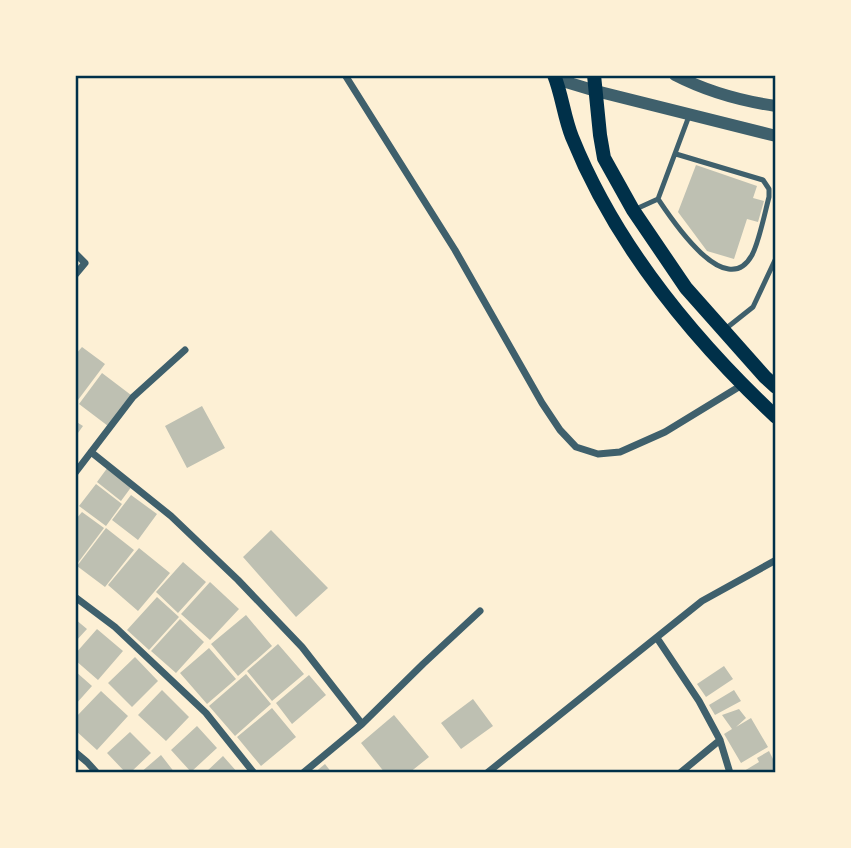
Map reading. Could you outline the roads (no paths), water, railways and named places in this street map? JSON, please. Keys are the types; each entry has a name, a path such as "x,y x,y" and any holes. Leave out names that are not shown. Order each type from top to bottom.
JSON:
{"main road":[{"path":"594,75 604,158 633,211 686,288 776,387"},
{"path":"555,77 571,136 591,180 637,257 669,300 742,385 776,417"}],"street":[{"path":"345,75 455,250 542,403 560,430 576,447 598,454 620,452 665,432 742,385"},
{"path":"675,75 715,92 776,106"},
{"path":"555,77 596,91 776,136"},
{"path":"75,253 85,263 75,275"},
{"path":"75,473 133,397 185,350"},
{"path":"92,452 171,516 238,580 302,647 362,724"},
{"path":"486,773 702,601 776,560"},
{"path":"75,597 115,627 206,713 254,773"},
{"path":"303,773 362,724 480,611"},
{"path":"657,638 699,701 720,740 730,773"},
{"path":"680,773 720,740"},
{"path":"75,752 97,773"}],"lane":[{"path":"633,211 658,199 690,113"},
{"path":"658,199 694,247 708,260 724,268 734,269 745,264 753,254 769,197 769,189 763,180 676,154"},
{"path":"723,331 753,307 776,258"}]}
